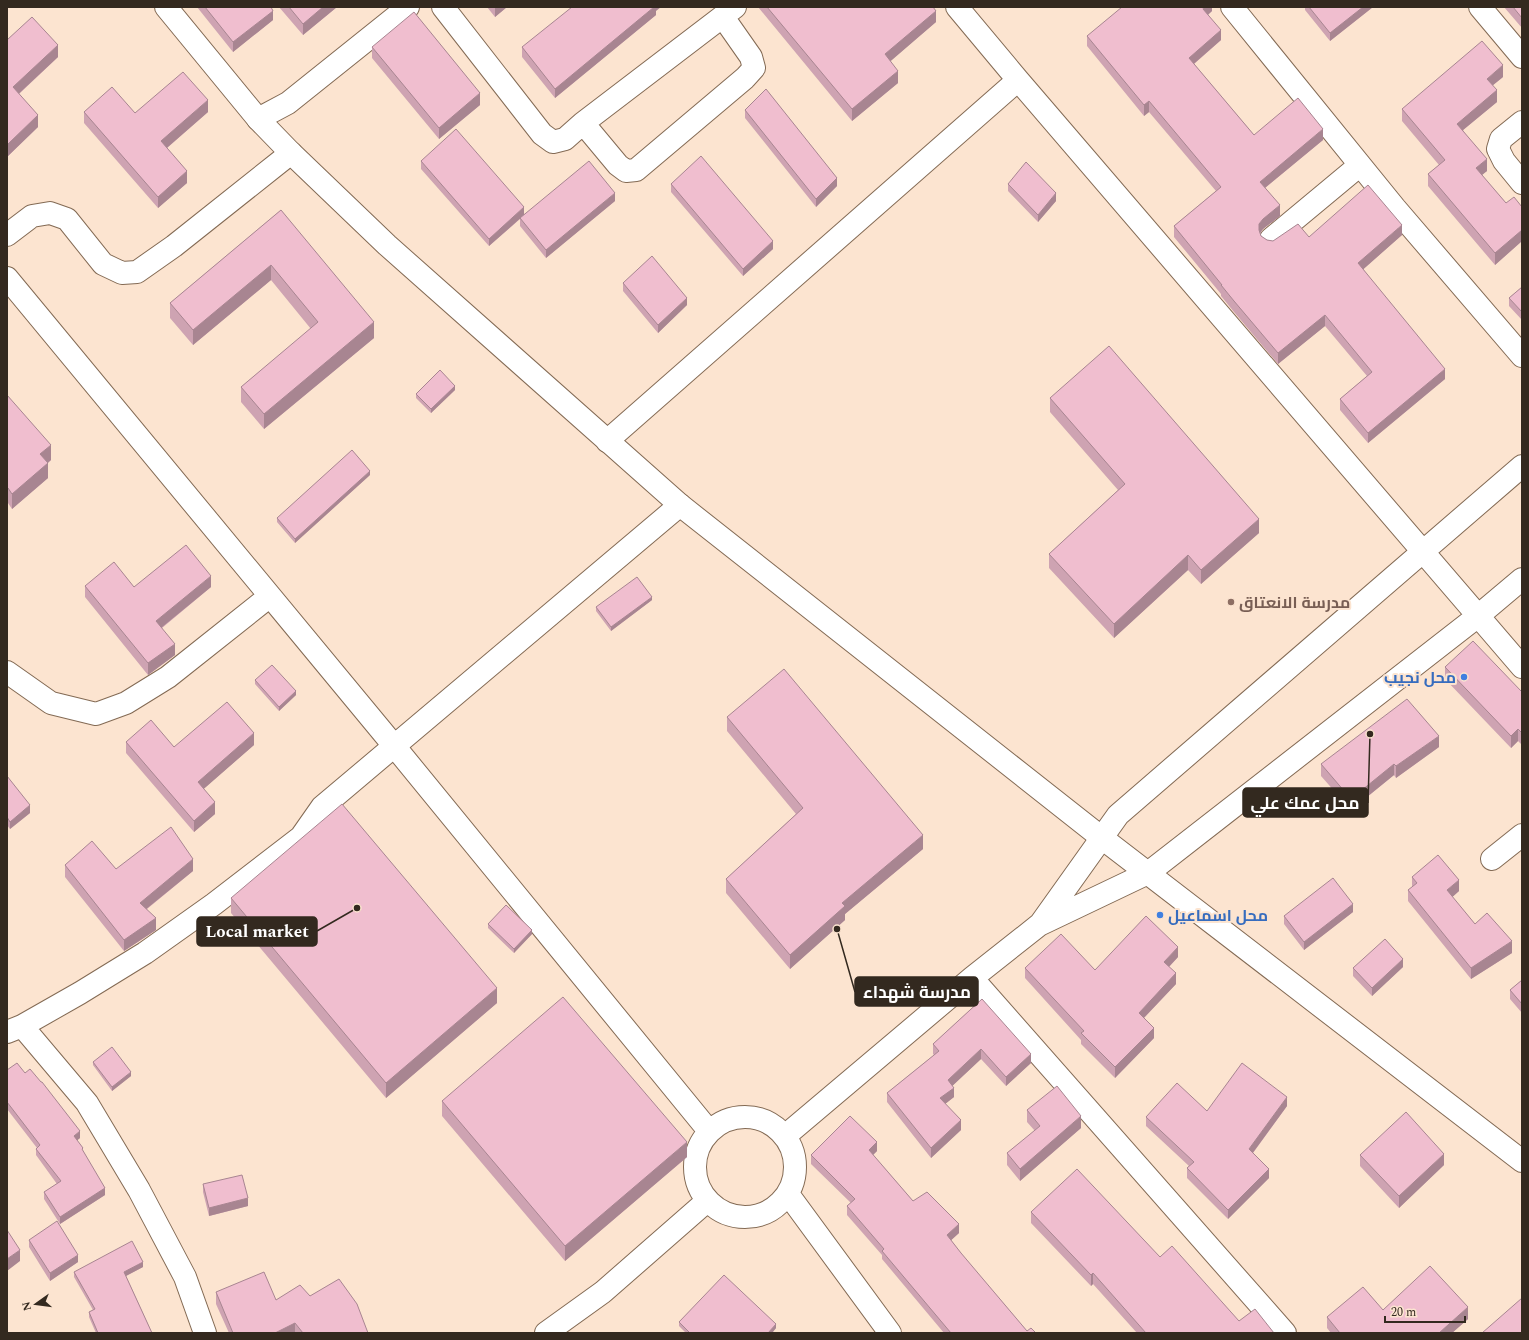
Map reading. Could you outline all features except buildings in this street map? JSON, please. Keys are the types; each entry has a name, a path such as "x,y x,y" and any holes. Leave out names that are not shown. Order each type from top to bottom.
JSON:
{"street":[{"path":"166,7 258,119 291,153 387,244 606,441 680,505 1102,838 1522,1161"},
{"path":"258,119 288,103 408,7"},
{"path":"443,7 542,134 553,142 565,139 583,123 729,12 751,57 754,68 739,83 636,170 626,171 618,165 583,123"},
{"path":"957,7 1522,667"},
{"path":"1232,7 1360,165 1522,356"},
{"path":"1480,7 1522,57"},
{"path":"606,441 1018,80"},
{"path":"1522,122 1501,139 1498,149 1504,161 1522,183"},
{"path":"7,235 32,216 50,213 67,219 102,264 122,273 137,272 174,246 291,153"},
{"path":"1271,239 1360,165"},
{"path":"7,278 395,747 709,1131"},
{"path":"1039,925 1118,815 1522,466"},
{"path":"206,1333 185,1277 139,1190 87,1103 15,1029 80,994 145,952 214,904 301,837 322,807 395,747 680,505"},
{"path":"785,1136 972,978 1039,925 1148,873 1478,616 1522,579"},
{"path":"7,672 51,703 96,714 126,703 168,677 270,596"},
{"path":"1492,859 1522,835"},
{"path":"972,978 1285,1333"},
{"path":"734,1117 762,1119 785,1136 796,1164 788,1194 764,1214 733,1216 707,1200 695,1178 696,1153 709,1131 734,1117"},
{"path":"788,1194 890,1333"},
{"path":"546,1333 603,1292 707,1200"}],"place":[{"name":"مدرسة الانعتاق","path":"1231,602"},
{"name":"محل نجيب","path":"1464,677"},
{"name":"محل عمك علي","path":"1370,734"},
{"name":"Local market","path":"357,908"},
{"name":"محل اسماعيل","path":"1160,915"},
{"name":"مدرسة شهداء","path":"837,929"}]}
